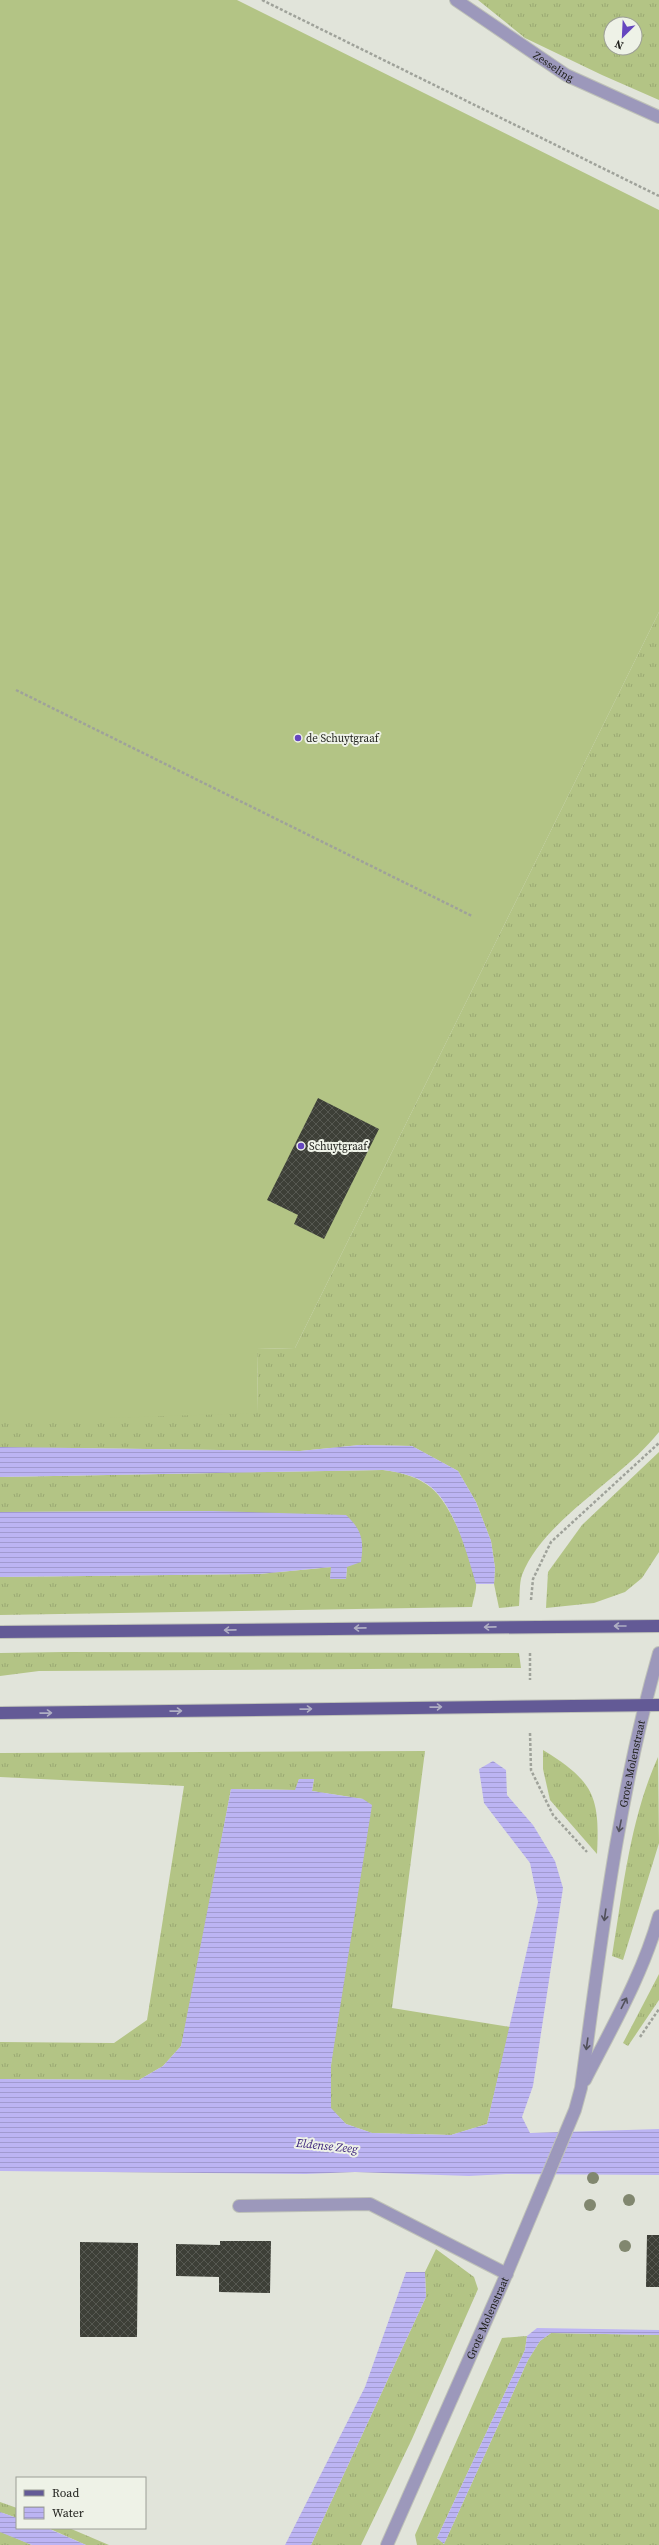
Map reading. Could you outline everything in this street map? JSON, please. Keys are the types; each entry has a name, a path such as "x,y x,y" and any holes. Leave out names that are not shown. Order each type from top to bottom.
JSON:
{"main road":[{"path":"0,1632 659,1626"},
{"path":"0,1714 659,1705"}],"street":[{"name":"Zesseling","path":"456,0 566,75 659,118"},
{"name":"Grote Molenstraat","path":"387,2545 507,2274 575,2110 581,2088 610,1877 644,1705 659,1653"},
{"name":"Grote Molenstraat","path":"581,2088 632,1988 654,1934 659,1916"},
{"path":"239,2206 370,2204 507,2274"}],"path":[{"path":"262,0 659,196"},
{"path":"16,690 472,916"},
{"path":"530,1606 533,1579 551,1542 659,1443"},
{"path":"530,1750 531,1770 553,1815 610,1877"}],"green space":[{"name":"de Schuytgraaf","path":"0,0 237,0 659,210 659,612 295,1348 257,1349 258,1413 110,1418 0,1418"},
{"path":"478,0 659,0 659,100 602,75 525,38"},
{"path":"659,612 659,1432 625,1467 584,1501 547,1536 532,1555 522,1575 519,1606 499,1608 494,1584 495,1568 491,1541 476,1502 458,1471 412,1446 360,1445 300,1451 0,1447 0,1418 110,1418 111,1354 258,1413 257,1349 295,1348"},
{"path":"659,1452 659,1552 642,1578 625,1592 594,1603 546,1608 548,1572 582,1525"},
{"path":"383,1470 405,1474 426,1484 435,1491 451,1514 464,1544 476,1583 472,1607 0,1615 0,1577 259,1574 332,1567 330,1579 346,1579 347,1567 212,1511 0,1512 0,1477"},
{"path":"0,1653 519,1653 521,1668 39,1671 0,1676"},
{"path":"543,1750 573,1771 583,1781 590,1792 597,1817 597,1854 550,1800 543,1769"},
{"path":"425,1751 392,2008 510,2027 487,2124 451,2135 372,2133 346,2124 330,2108 331,2065 363,1799 312,1791 314,1779 299,1779 296,1790 231,1789 188,2018 181,2046 163,2066 139,2080 0,2079 0,2042 114,2043 147,2020 184,1786 0,1777 0,1753"},
{"path":"658,1757 659,1843 623,1960 612,1956 624,1880 634,1830 648,1781"},
{"path":"659,1974 659,2000 628,2046 623,2043"},
{"path":"436,2249 474,2277 478,2289 412,2439 361,2545 311,2545 426,2297 425,2272"},
{"path":"551,2333 659,2335 659,2545 417,2545 415,2535 502,2338 527,2336 525,2350 437,2538 444,2544 528,2360 540,2341"},
{"path":"0,2502 16,2508 16,2518 0,2512"},
{"path":"50,2529 71,2529 109,2545 86,2545"},
{"path":"0,2532 4,2533 32,2545 0,2545"}],"water":[{"path":"360,1445 412,1446 458,1471 476,1502 491,1541 495,1568 494,1584 476,1584 464,1544 452,1516 445,1503 436,1492 422,1481 400,1473 383,1470 0,1477 0,1447 300,1451"},
{"path":"212,1511 346,1515 356,1526 361,1536 361,1562 347,1567 346,1579 330,1579 331,1567 259,1574 0,1577 0,1512"},
{"name":"Eldense Zeeg","path":"493,1761 506,1770 507,1795 533,1825 555,1861 563,1888 533,2086 522,2117 530,2133 659,2129 659,2175 506,2174 469,2176 355,2172 306,2174 0,2171 0,2079 139,2080 163,2066 181,2046 231,1789 295,1790 299,1779 314,1779 312,1791 363,1799 372,1805 331,2065 331,2108 346,2124 372,2133 451,2135 487,2124 538,1902 530,1863 484,1803 479,1769"},
{"path":"406,2272 425,2272 426,2297 311,2545 285,2545 365,2387"},
{"path":"537,2328 659,2330 659,2335 551,2333 540,2341 528,2360 444,2544 437,2538 525,2350 527,2336"},
{"path":"0,2512 16,2518 16,2529 49,2529 86,2545 32,2545 0,2532"}],"building":[{"path":"318,1098 379,1129 324,1239 294,1224 298,1215 267,1200"},
{"path":"647,2235 659,2235 659,2287 646,2287"},
{"path":"220,2241 271,2241 270,2293 219,2292 219,2277 176,2276 176,2244 220,2245"},
{"path":"80,2242 138,2243 137,2337 80,2337"}],"place":[{"name":"de Schuytgraaf","path":"298,738"},
{"name":"Schuytgraaf","path":"301,1146"}]}
